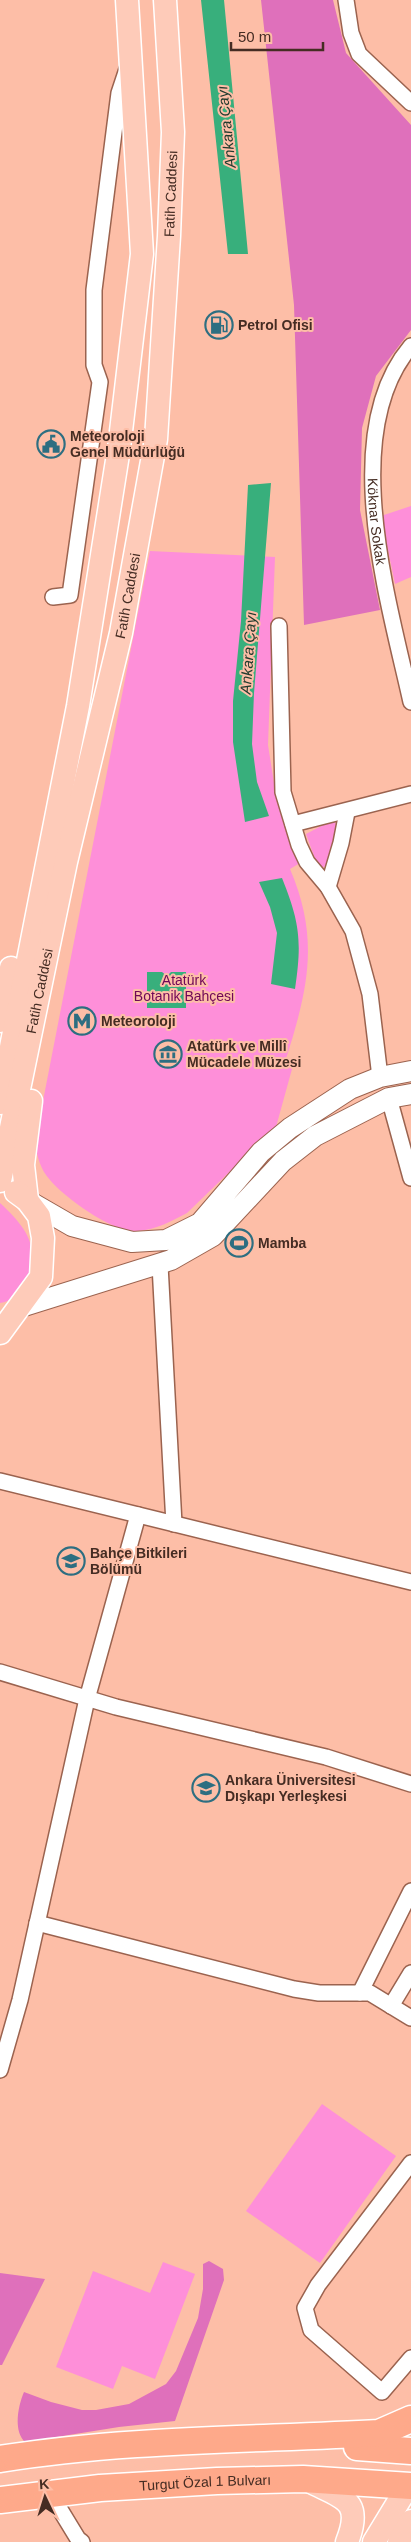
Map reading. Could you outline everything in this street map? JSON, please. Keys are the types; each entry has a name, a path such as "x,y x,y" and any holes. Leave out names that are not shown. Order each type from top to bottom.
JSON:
{"highway":[{"path":"0,2461 58,2450 121,2444 379,2433 411,2419"},
{"path":"0,2461 186,2448 320,2445 411,2450"},
{"name":"Turgut Özal 1 Bulvarı","path":"8,2501 50,2493 153,2484 303,2479 407,2491"}],"main road":[{"name":"Fatih Caddesi","path":"0,1333 11,1309 41,1277 43,1262 44,1238 39,1216 27,1200 0,1182 57,861 78,706 119,448 142,254 127,0"},
{"name":"Fatih Caddesi","path":"0,1103 57,861 97,731 121,633 156,439 169,236 173,132 165,0"},
{"path":"0,1021 47,799 78,706"},
{"path":"97,731 79,870 28,1115 23,1165 27,1200 72,1226 132,1242 166,1240 200,1223 261,1152 290,1128 350,1089 380,1077 411,1070"},
{"path":"11,1309 160,1265 213,1236 283,1161 315,1136 389,1098 411,1094"},
{"path":"303,2479 346,2500 354,2513 352,2528 346,2542"},
{"path":"374,2542 407,2491"},
{"path":"400,2542 411,2521"}],"street":[{"path":"346,0 351,33 359,54 411,103"},
{"path":"53,597 70,595 100,382 94,365 94,290 99,240 119,93 130,58"},
{"name":"Köknar Sokak","path":"411,346 383,395 373,442 373,491 382,573 411,702"},
{"path":"279,626 283,792 298,845 307,862 328,887 353,931 370,994 380,1077"},
{"path":"293,824 411,794"},
{"path":"328,887 341,842 346,812"},
{"path":"389,1098 411,1178"},
{"path":"160,1265 174,1524"},
{"path":"0,1481 411,1582"},
{"path":"0,2070 20,2000 87,1699 138,1515"},
{"path":"0,1672 87,1699 326,1757 411,1784"},
{"path":"360,1993 411,1891"},
{"path":"37,1923 294,1990 318,1993 370,1993 411,2018"},
{"path":"391,2006 411,1973"},
{"path":"411,2164 318,2285 305,2308 311,2330 382,2392 411,2358"},
{"path":"50,2493 79,2541"}],"green space":[{"path":"411,506 411,577 395,584 381,516"},
{"name":"Atatürk Botanik Bahçesi","path":"150,551 275,557 268,745 277,802 300,863 290,869 305,918 308,964 300,1010 286,1059 292,1069 276,1127 187,1213 157,1227 137,1231 127,1230 103,1220 67,1196 50,1180 41,1167 35,1142"},
{"path":"335,822 339,833 327,865 319,870 306,834 327,823"},
{"path":"0,1203 24,1230 32,1250 32,1260 29,1272 19,1291 11,1299 0,1303"},
{"path":"322,2104 396,2156 320,2263 246,2211"},
{"path":"163,2262 195,2274 155,2379 122,2366 113,2389 56,2367 93,2271 150,2293"}],"shaded area":[{"path":"261,0 333,0 346,53 411,125 411,330 376,376 362,428 360,510 380,610 304,625 294,305"},
{"path":"209,2261 223,2269 224,2280 175,2421 119,2427 25,2442 21,2437 18,2425 20,2404 24,2392 51,2402 82,2410 96,2410 129,2404 166,2384 176,2371 198,2318 203,2289 203,2264"},
{"path":"0,2273 45,2279 2,2365 0,2365"}],"water":[{"name":"Ankara Çayı","path":"201,0 224,0 248,254 228,254"},
{"name":"Ankara Çayı","path":"271,483 254,693 252,744 257,782 269,816 245,822 233,742 233,701 241,621 248,485"},
{"path":"282,878 293,908 298,932 299,945 295,989 271,984 277,933 270,907 259,882"},
{"path":"147,972 162,972 167,976 171,972 186,972 186,1008 147,1008"}],"place":[{"name":"Petrol Ofisi","path":"219,325"},
{"name":"Meteoroloji Genel Müdürlüğü","path":"51,444"},
{"name":"Meteoroloji","path":"82,1021"},
{"name":"Atatürk ve Millî Mücadele Müzesi","path":"168,1054"},
{"name":"Mamba","path":"239,1243"},
{"name":"Bahçe Bitkileri Bölümü","path":"71,1561"},
{"name":"Ankara Üniversitesi Dışkapı Yerleşkesi","path":"206,1788"}]}
